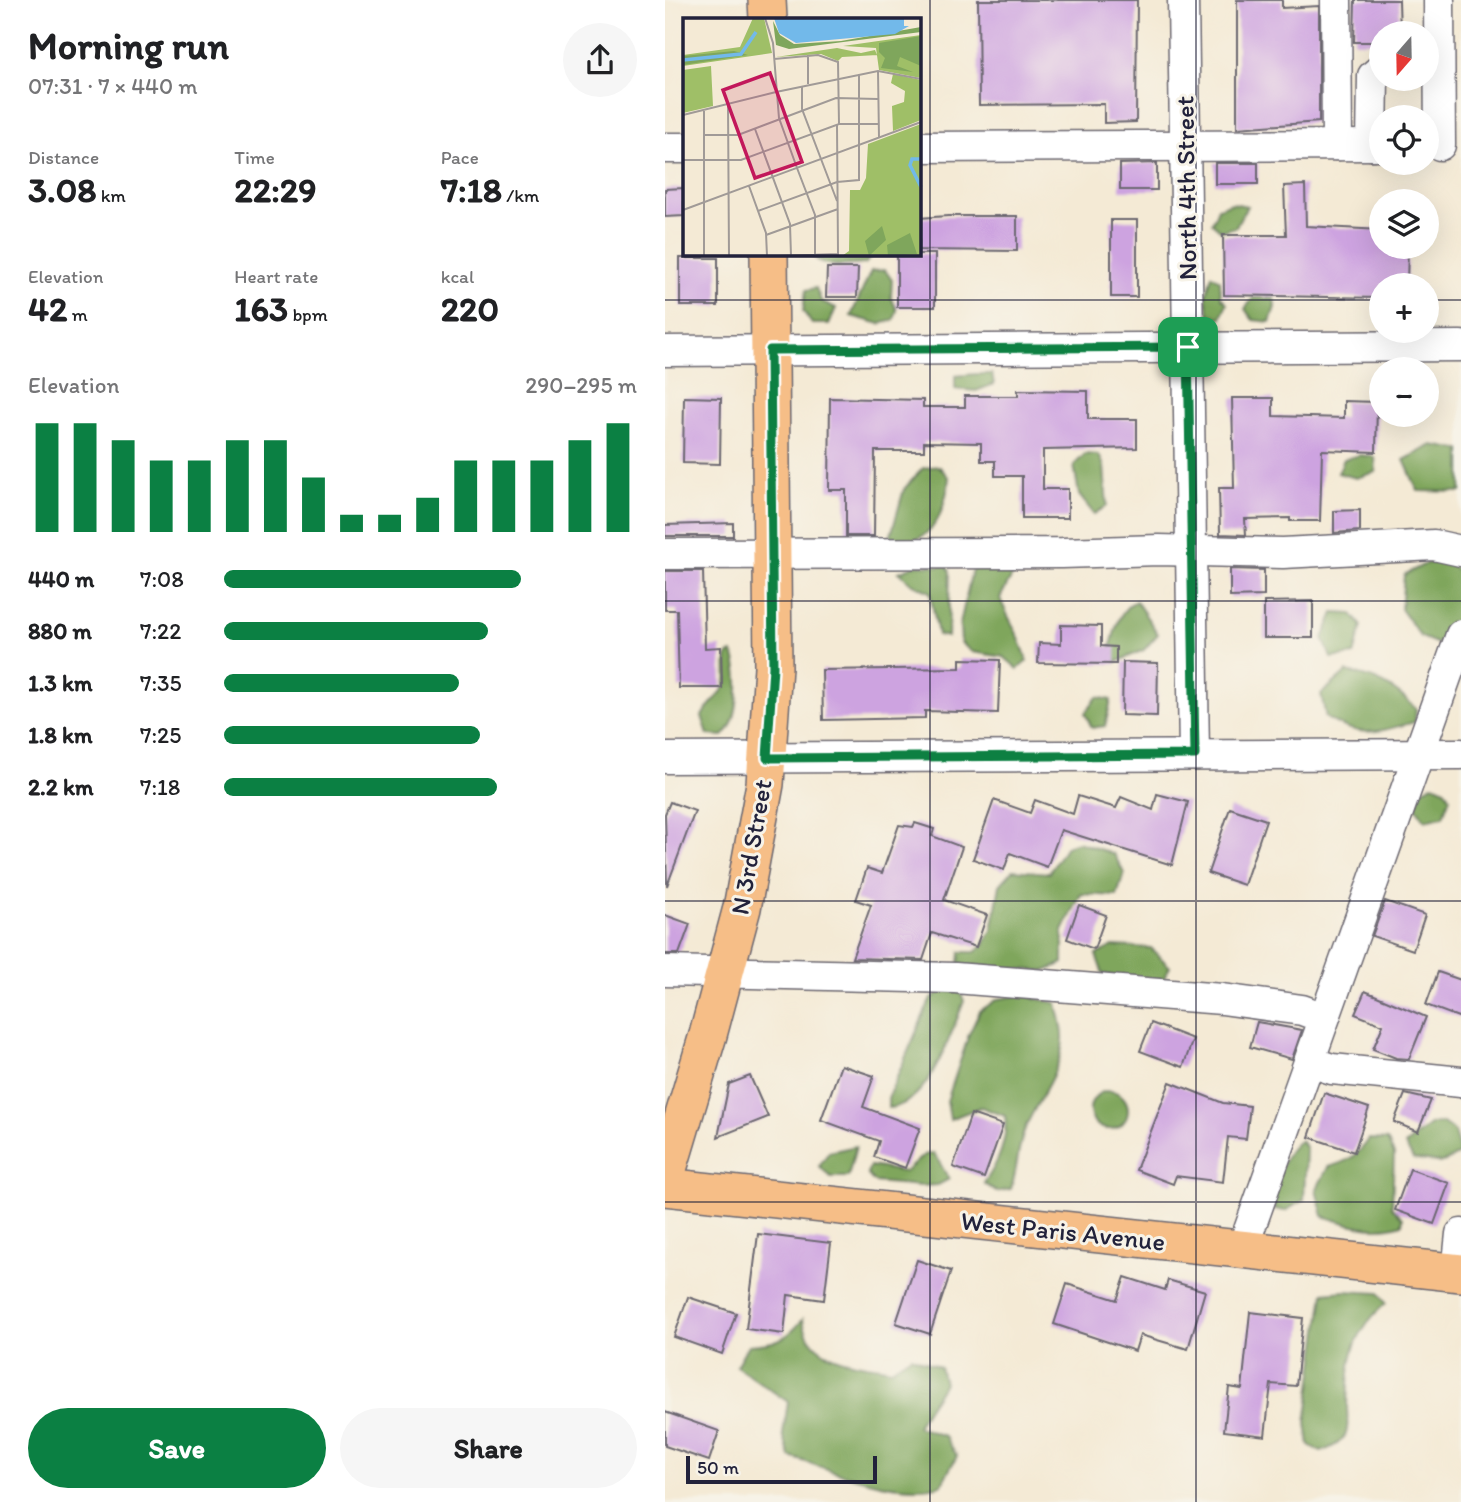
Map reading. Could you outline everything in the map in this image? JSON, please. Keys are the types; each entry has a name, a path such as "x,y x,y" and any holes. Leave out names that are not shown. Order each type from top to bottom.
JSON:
{"main road":[{"path":"767,0 768,18"},
{"name":"N 3rd Street","path":"665,1179 725,973 744,895 767,758 773,667 769,256"},
{"name":"West Paris Avenue","path":"665,1187 1459,1272"}],"street":[{"name":"North 4th Street","path":"1182,0 1195,755"},
{"path":"1335,0 1337,145"},
{"path":"1438,21 1440,0"},
{"path":"1436,91 1443,145"},
{"path":"921,147 1369,145"},
{"path":"665,148 683,148"},
{"path":"665,351 1461,346"},
{"path":"665,554 1191,551 1283,553 1434,545 1461,551"},
{"path":"1242,1250 1461,635"},
{"path":"665,758 1461,754"},
{"path":"665,971 955,978 1222,999 1302,1010 1324,1018"},
{"path":"1310,1062 1332,1069 1461,1082"},
{"path":"1459,1272 1461,1234"}],"green space":[{"path":"1232,203 1247,206 1236,227 1221,231 1212,223 1218,208"},
{"path":"813,256 871,256 865,264 829,264"},
{"path":"885,270 892,280 891,297 897,310 894,320 880,324 851,316 871,271"},
{"path":"1212,275 1220,280 1221,297 1227,303 1221,318 1209,314 1206,295"},
{"path":"816,288 821,301 836,308 829,324 812,324 803,311 806,290"},
{"path":"1253,298 1274,298 1275,307 1270,322 1253,320 1245,309"},
{"path":"992,374 994,384 976,391 955,389 955,376"},
{"path":"1432,445 1461,450 1461,492 1418,491 1404,460"},
{"path":"1085,454 1099,455 1104,466 1107,506 1094,514 1079,495 1074,465"},
{"path":"1360,455 1375,457 1376,472 1356,478 1338,473 1344,459"},
{"path":"939,466 949,478 944,505 934,526 916,539 889,542 904,489 923,468"},
{"path":"1446,561 1461,574 1461,596 1457,619 1443,646 1421,637 1401,609 1404,575 1427,563"},
{"path":"983,563 1010,567 1012,576 1000,598 1027,661 1018,669 1004,657 972,652 961,643 960,624 972,570"},
{"path":"915,565 947,566 950,571 948,637 938,635 930,592 911,583 899,572"},
{"path":"1136,601 1158,634 1144,650 1114,663 1107,656 1117,625 1124,611"},
{"path":"1334,613 1352,614 1362,626 1354,655 1331,658 1323,638"},
{"path":"733,653 738,697 733,719 723,736 708,735 702,716 724,688 728,654"},
{"path":"1347,672 1376,680 1400,695 1416,709 1415,722 1369,732 1349,729 1326,718 1321,694"},
{"path":"1097,697 1111,700 1105,726 1092,728 1085,713"},
{"path":"1433,784 1443,788 1450,797 1443,816 1425,820 1416,807 1423,789"},
{"path":"1078,842 1114,854 1124,873 1117,896 1081,894 1063,931 1063,963 1046,971 959,965 960,952 975,952 983,946 992,930 1000,885 1013,870 1049,873 1066,846"},
{"path":"1113,946 1151,948 1170,967 1163,979 1142,981 1103,974 1096,955"},
{"path":"941,991 960,991 964,1001 945,1049 927,1082 916,1095 903,1104 888,1108 888,1098 930,1000"},
{"path":"1021,995 1057,1003 1063,1041 1058,1064 1023,1134 1011,1189 996,1192 984,1183 1001,1151 1005,1116 981,1107 950,1119 947,1101 969,1034 980,1011 998,999"},
{"path":"1109,1091 1123,1096 1128,1110 1123,1124 1109,1129 1095,1124 1090,1110 1095,1096"},
{"path":"1443,1123 1454,1131 1460,1154 1442,1163 1413,1159 1405,1145 1431,1124"},
{"path":"1369,1139 1387,1140 1394,1154 1392,1207 1403,1218 1402,1224 1372,1228 1323,1216 1316,1190 1328,1167 1351,1158"},
{"path":"1301,1140 1306,1149 1304,1200 1285,1211 1274,1209 1280,1171 1289,1152"},
{"path":"856,1146 848,1177 831,1177 819,1166 829,1152"},
{"path":"934,1153 949,1179 938,1185 874,1182 867,1174 870,1166 905,1172 924,1155"},
{"path":"1324,1293 1379,1293 1386,1303 1365,1326 1354,1349 1349,1375 1346,1433 1339,1443 1321,1452 1309,1445 1306,1423"},
{"path":"803,1319 814,1344 836,1358 891,1369 911,1356 940,1367 944,1383 917,1427 945,1436 957,1456 941,1485 905,1488 886,1485 790,1457 783,1434 788,1402 736,1366 748,1345 779,1339 791,1332"}],"building":[{"path":"978,0 1137,0 1136,122 1104,123 1104,104 979,105"},
{"path":"1237,0 1282,0 1282,8 1319,6 1319,122 1237,128"},
{"path":"1355,0 1399,0 1400,21 1369,21 1369,42 1354,42"},
{"path":"1157,163 1157,190 1120,190 1120,164"},
{"path":"1215,163 1258,163 1258,184 1215,184"},
{"path":"1305,185 1306,226 1369,229 1369,259 1408,259 1407,273 1369,273 1369,298 1224,295 1223,235 1286,235 1284,186"},
{"path":"683,188 683,216 665,217 665,189"},
{"path":"1017,216 1017,251 921,250 921,218"},
{"path":"1111,220 1137,220 1137,297 1111,297"},
{"path":"935,254 935,307 897,307 897,256"},
{"path":"680,258 718,258 718,306 680,306"},
{"path":"827,268 858,268 857,297 826,297"},
{"path":"1018,390 1088,391 1088,419 1137,419 1137,448 1043,450 1043,489 1068,489 1068,518 1022,518 1022,476 995,476 995,461 981,461 981,443 924,442 924,451 875,451 874,536 846,536 846,490 829,490 830,398 923,400 923,407 965,407 965,396 1018,396"},
{"path":"684,397 721,398 720,464 683,463"},
{"path":"1232,398 1273,398 1273,416 1344,418 1344,401 1369,402 1369,427 1376,427 1376,452 1322,450 1320,521 1290,521 1290,518 1245,519 1246,535 1220,534 1219,488 1234,488"},
{"path":"1360,510 1360,531 1334,533 1334,511"},
{"path":"733,523 733,536 665,536 665,525"},
{"path":"1230,569 1264,570 1264,596 1230,597"},
{"path":"665,571 703,571 705,648 721,647 722,688 679,688 677,610 665,610"},
{"path":"1313,601 1313,638 1264,638 1264,602"},
{"path":"1061,625 1101,626 1101,646 1116,647 1116,664 1038,663 1039,643 1061,644"},
{"path":"960,659 1000,660 998,713 925,711 925,718 823,720 822,670 960,668"},
{"path":"1123,662 1158,663 1157,716 1122,715"},
{"path":"1157,794 1188,802 1172,865 1061,830 1047,867 1010,853 1004,870 973,859 994,800 1030,813 1035,800 1073,814 1078,796 1116,808 1121,797 1153,810"},
{"path":"670,802 695,811 667,886 665,814"},
{"path":"1230,808 1266,820 1244,885 1208,873"},
{"path":"915,823 934,829 932,836 962,847 944,900 987,915 976,947 932,933 923,960 852,958 871,905 856,900 867,868 882,873 899,825 913,827"},
{"path":"1385,901 1425,915 1413,950 1372,936"},
{"path":"1079,905 1106,915 1094,949 1067,939"},
{"path":"665,915 690,924 679,954 665,954"},
{"path":"1438,972 1461,980 1461,1018 1426,1005"},
{"path":"1365,991 1426,1017 1409,1059 1396,1058 1373,1049 1383,1025 1355,1014"},
{"path":"1257,1022 1302,1030 1292,1059 1250,1047"},
{"path":"1151,1023 1193,1039 1183,1067 1140,1051"},
{"path":"841,1065 874,1076 863,1107 920,1128 905,1168 874,1157 879,1141 821,1120"},
{"path":"750,1076 768,1117 718,1137 729,1084"},
{"path":"1170,1082 1223,1103 1250,1106 1246,1139 1228,1137 1223,1182 1176,1176 1173,1184 1136,1170"},
{"path":"1324,1093 1369,1108 1354,1152 1309,1137"},
{"path":"1405,1094 1431,1100 1418,1132 1394,1122"},
{"path":"971,1114 1003,1125 984,1178 953,1167"},
{"path":"1410,1169 1449,1183 1434,1224 1395,1210"},
{"path":"758,1234 831,1243 824,1300 788,1295 784,1334 746,1329"},
{"path":"917,1260 951,1271 930,1334 896,1323"},
{"path":"1125,1277 1165,1290 1168,1280 1205,1291 1188,1349 1140,1335 1135,1351 1054,1324 1067,1284 1117,1300"},
{"path":"688,1297 736,1313 722,1354 674,1337"},
{"path":"1250,1312 1303,1318 1296,1386 1271,1384 1265,1436 1224,1431 1229,1387 1242,1389"},
{"path":"665,1412 719,1431 709,1461 665,1446"}],"route":[{"path":"1188,347 1195,755 767,758 773,667 770,350 1188,347"}]}
